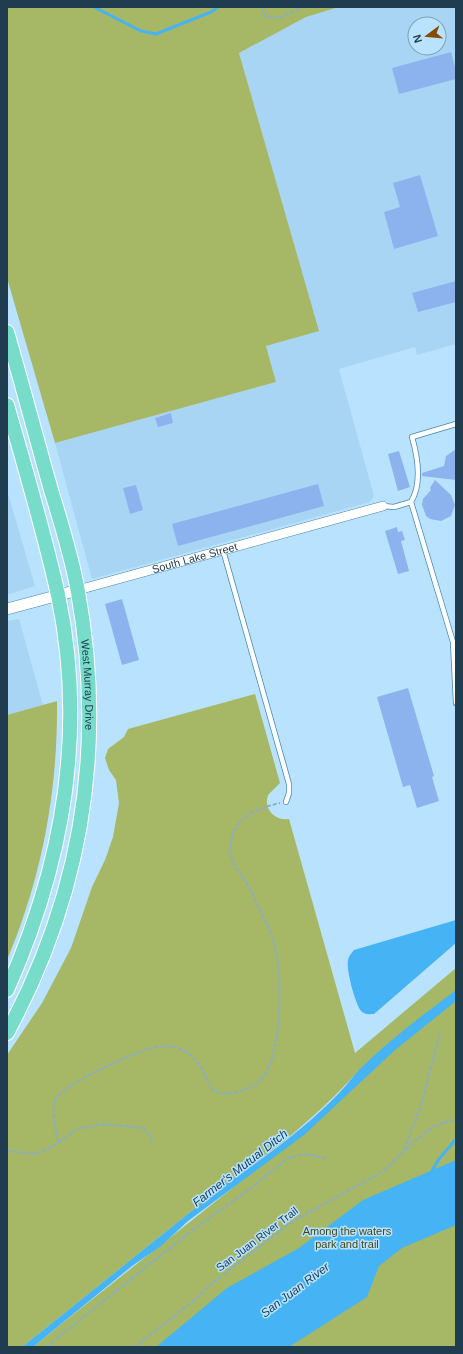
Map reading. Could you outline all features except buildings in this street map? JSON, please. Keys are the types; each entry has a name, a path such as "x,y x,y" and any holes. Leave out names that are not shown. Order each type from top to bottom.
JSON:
{"highway":[{"name":"West Murray Drive","path":"7,332 78,590 88,665 89,700 88,767 80,825 70,878 48,945 32,984 7,1033"},
{"name":"West Murray Drive","path":"7,405 58,596 65,643 69,699 68,760 65,798 58,835 42,900 7,990"}],"street":[{"name":"South Lake Street","path":"7,610 383,506"}],"lane":[{"path":"456,424 412,437 418,486 411,502 453,642 456,703"},
{"path":"383,506 394,507 411,502"},
{"path":"223,550 288,784 289,793 286,802"}],"path":[{"path":"262,7 265,16 279,18 302,7"},
{"path":"58,1142 54,1106 56,1098 93,1073 148,1049 174,1047 190,1053 202,1068 211,1087 217,1092 232,1093 246,1090 260,1082 265,1075 276,1042 278,1020 277,961 271,936 251,890 234,863 230,848 235,829 245,817 258,808 286,802"},
{"path":"403,1152 421,1105 440,1033"},
{"name":"San Juan River Trail","path":"135,1347 197,1298 210,1284 290,1223 382,1172 434,1126 456,1119"},
{"path":"7,1151 36,1154 58,1142 77,1129 103,1124 143,1128 149,1134 153,1144"},
{"path":"46,1347 185,1236 246,1192 288,1158 304,1154 326,1158"}],"shaded area":[{"path":"339,7 456,7 456,344 417,355 415,347 339,369 374,496 370,502 92,579 55,443 276,382 266,346 318,331 239,53 306,17"},
{"path":"7,490 35,586 7,595"},
{"path":"19,619 43,705 7,715 7,621"}],"green space":[{"path":"7,7 339,7 306,17 239,53 319,331 266,346 276,382 55,443 7,278"},
{"name":"Among the waters park and trail","path":"255,694 280,783 268,795 267,805 271,813 275,816 289,819 355,1053 456,968 456,1347 33,1347 336,1104 347,1093 359,1070 328,1102 278,1146 224,1185 22,1347 7,1347 7,1055 42,1003 71,948 92,887 105,860 113,837 119,803 116,780 109,770 105,758 108,749 124,737 128,729"},
{"path":"57,701 55,768 46,833 30,897 7,960 7,715"}],"water":[{"path":"456,920 456,943 374,1014 366,1014 362,1012 354,996 348,972 348,960 354,950"},
{"path":"456,990 456,1001 395,1050 304,1135 188,1221 161,1246 132,1266 33,1347 22,1347 224,1185 270,1153 314,1118 343,1089 360,1069 383,1048 406,1028"},
{"name":"San Juan River","path":"456,1160 456,1225 402,1248 379,1266 367,1297 289,1347 156,1347 227,1288 299,1248 363,1200"}],"waterway":[{"path":"94,7 141,31 156,34 211,12 218,7"},
{"path":"430,1174 439,1159 456,1139"}],"water label":[{"name":"Farmer's Mutual Ditch","path":"240,1168"}]}
